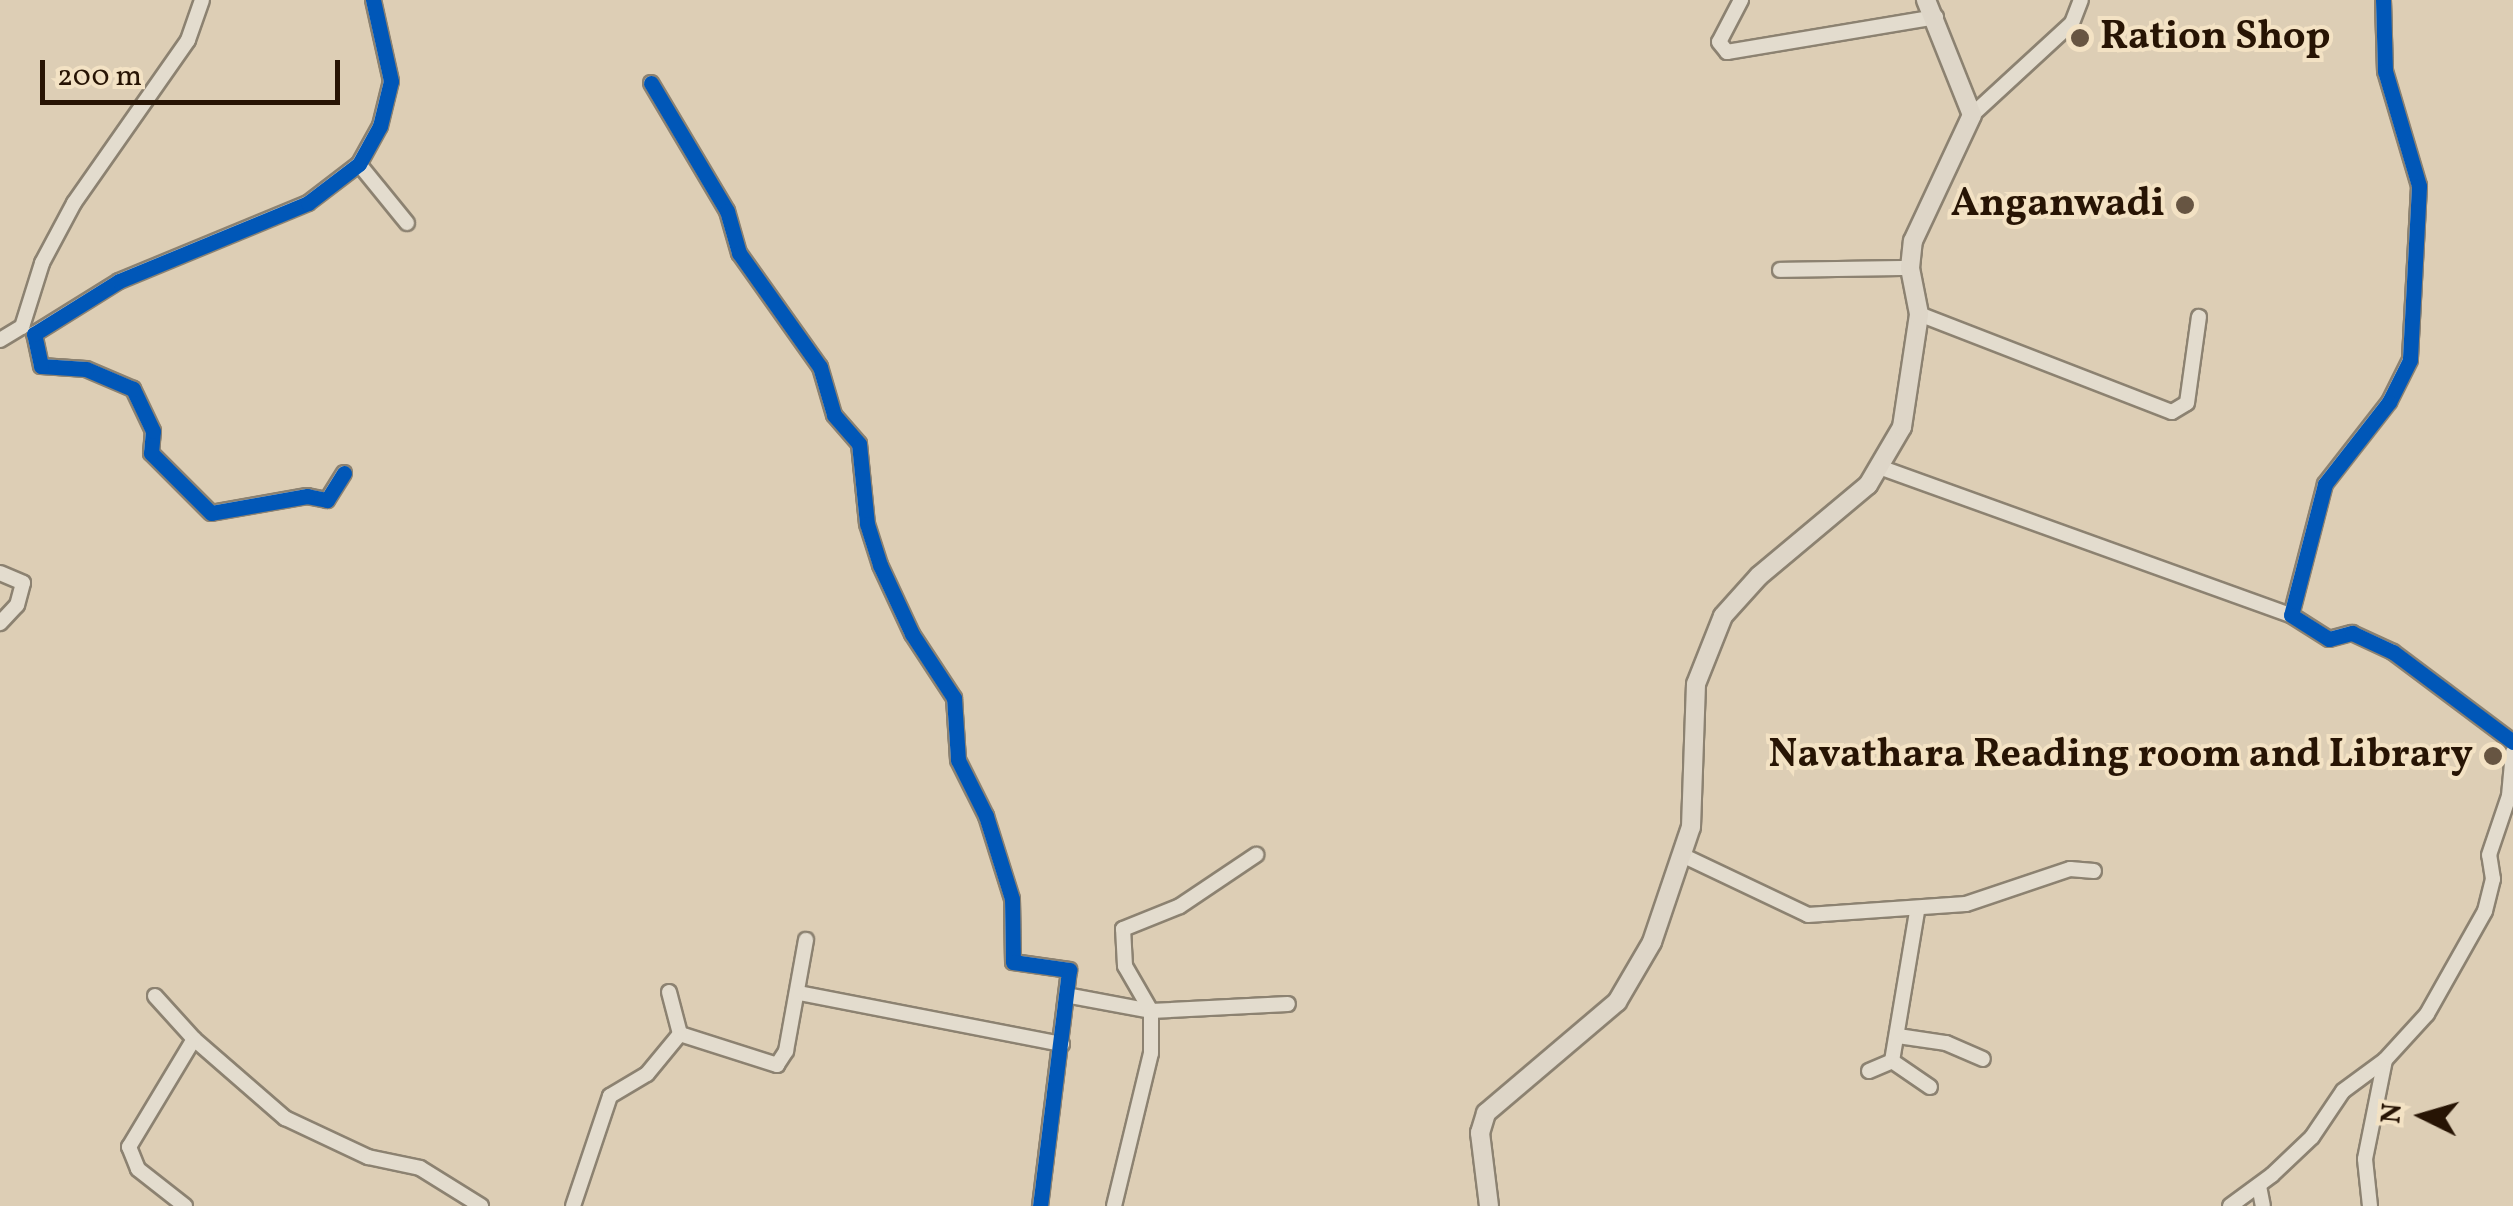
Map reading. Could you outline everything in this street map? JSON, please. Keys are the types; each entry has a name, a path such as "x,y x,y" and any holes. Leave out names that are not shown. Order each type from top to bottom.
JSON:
{"main road":[{"path":"1489,1206 1480,1133 1486,1113 1617,1002 1652,942 1684,856 1696,790 1696,684 1723,616 1882,468 1914,382 1919,314 1910,268 1913,241 1972,115 1926,0"}],"street":[{"path":"202,0 188,40 74,202 42,263 28,331 41,366 86,369 133,389 153,431 151,453 212,513 306,496 327,500 344,473"},
{"path":"0,340 28,331 119,280 308,203 359,164 380,126 391,81 372,0"},
{"path":"1741,0 1719,42 1727,52 1936,17"},
{"path":"1972,115 2072,23 2081,0"},
{"path":"2291,615 2325,484 2389,402 2410,360 2418,186 2384,70 2383,0"},
{"path":"651,83 727,212 739,253 820,367 834,415 860,444 868,524 880,564 912,634 954,698 958,760 986,816 1012,899 1013,962 1064,966 1071,996 1040,1206"},
{"path":"359,164 407,224"},
{"path":"1780,270 1910,268"},
{"path":"1919,314 2172,412 2187,403 2200,317"},
{"path":"1882,468 2291,615 2328,639 2368,638 2513,742"},
{"path":"0,573 23,583 18,605 0,623"},
{"path":"2230,1206 2259,1186 2312,1137 2343,1091 2384,1060 2427,1014 2486,911 2494,879 2489,855 2508,796 2513,752"},
{"path":"1114,1206 1151,1052 1151,1011 1125,966 1123,929 1180,906 1256,855"},
{"path":"1684,856 1808,915 1918,911 1966,904 2070,869 2094,871"},
{"path":"1892,1061 1918,911"},
{"path":"680,1034 772,1067 786,1050 806,940"},
{"path":"669,992 680,1034"},
{"path":"799,993 1062,1044"},
{"path":"155,996 194,1039 285,1118 368,1157 420,1168 482,1206"},
{"path":"1071,996 1151,1011 1288,1004"},
{"path":"573,1206 610,1096 648,1074 680,1034"},
{"path":"1898,1036 1946,1043 1983,1059"},
{"path":"185,1206 128,1155 150,1102 194,1039"},
{"path":"2370,1206 2364,1158 2384,1060"},
{"path":"1869,1071 1892,1061"},
{"path":"1892,1061 1930,1087"},
{"path":"2259,1186 2264,1206"}],"cycle path":[{"path":"344,473 327,500 307,496 211,513 151,453 153,431 133,389 86,369 41,366 34,334 119,281 308,203 359,164 380,126 391,81 373,0"},
{"path":"2383,0 2385,71 2419,186 2410,360 2389,402 2325,484 2291,615 2329,639 2352,633 2393,652 2513,742"},
{"path":"651,83 727,211 739,253 820,367 834,415 859,444 867,524 880,565 912,634 954,698 958,760 986,816 1012,899 1013,962 1069,970 1040,1206"}],"place":[{"name":"Ration Shop","path":"2080,38"},
{"name":"Anganwadi","path":"2185,205"},
{"name":"Navathara Reading room and Library","path":"2493,756"}]}
